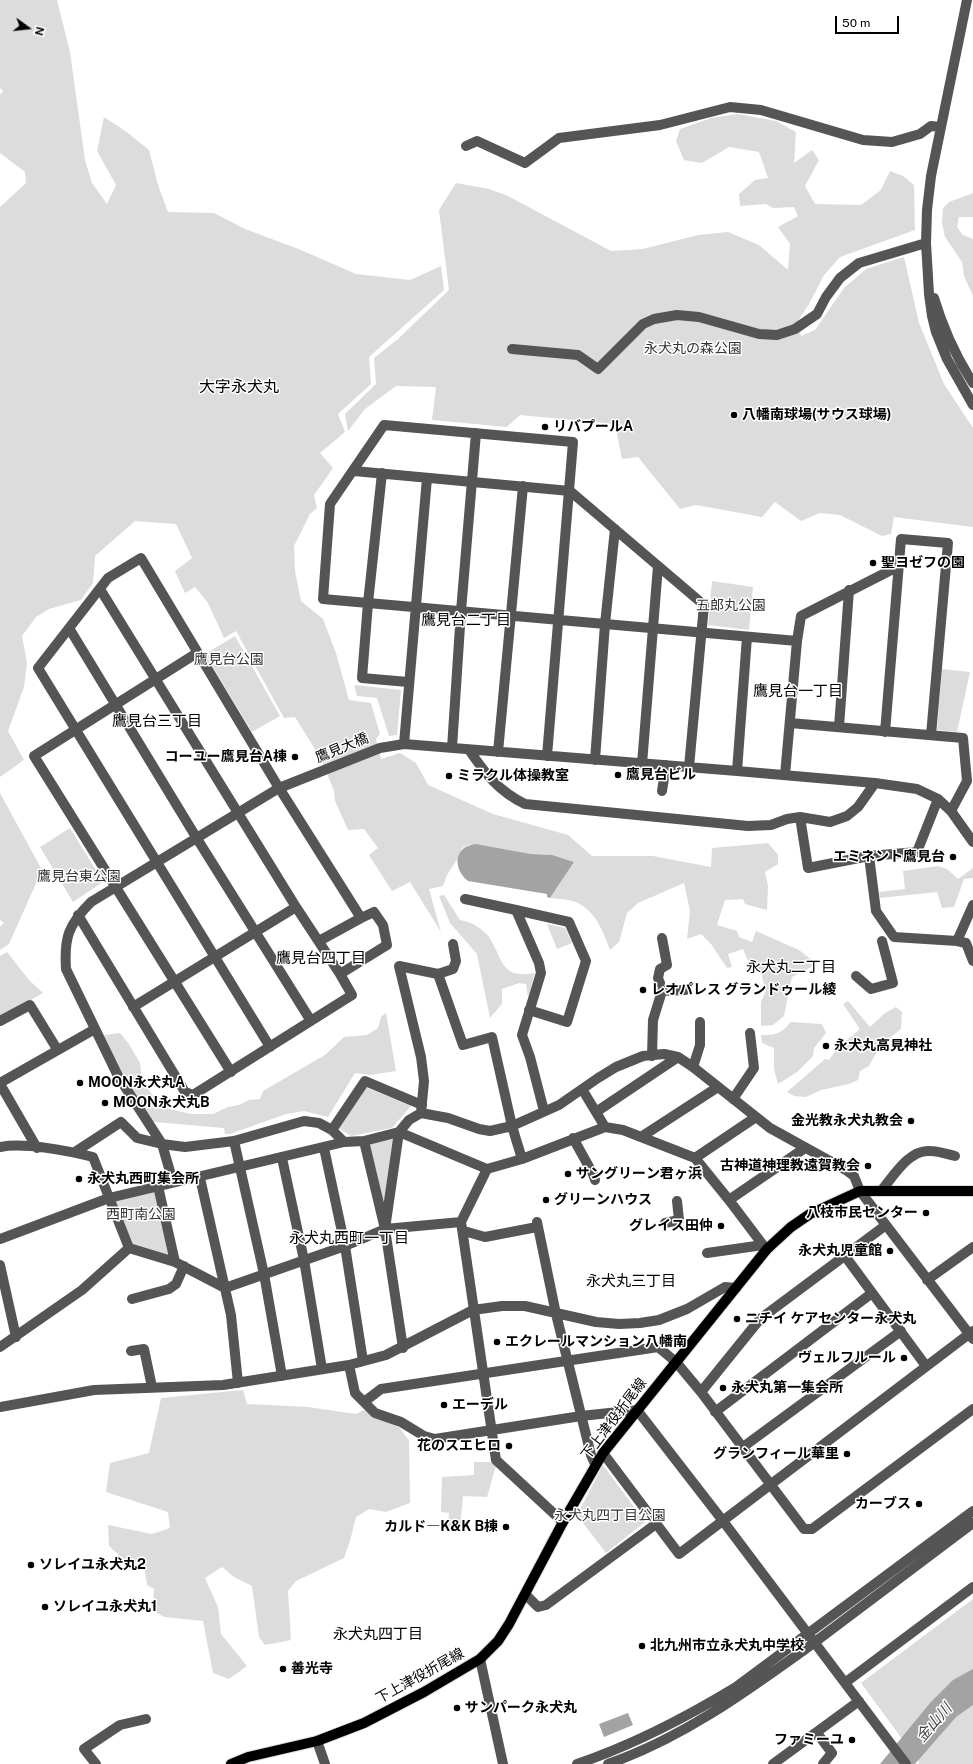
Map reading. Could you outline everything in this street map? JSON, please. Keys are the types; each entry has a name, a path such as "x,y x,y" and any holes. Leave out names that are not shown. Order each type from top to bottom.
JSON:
{"main road":[{"name":"下上津役折尾線","path":"231,1764 248,1757 317,1741 364,1724 424,1692 480,1659 498,1641 526,1595 563,1522 603,1453 736,1288 765,1247 810,1214 860,1191 973,1191"}],"street":[{"path":"968,0 940,127 928,203 926,243 932,316 936,332 947,359 973,405"},
{"path":"466,146 477,141 524,163 559,138 660,125 730,107 761,110 863,140 892,142 920,134 931,126 940,127"},
{"path":"512,349 578,355 598,369 643,324 654,319 677,315 699,317 759,334 777,335 795,329 817,314 826,297 840,278 859,264 926,243"},
{"path":"927,263 942,322 955,352 973,383"},
{"path":"547,756 558,620 570,491 573,442 384,425 330,504 323,599 510,615 558,620 797,641"},
{"path":"452,748 461,611 476,433"},
{"path":"354,470 570,491 704,605 690,767"},
{"path":"382,473 368,603 362,678 408,682"},
{"path":"404,744 408,682 427,478"},
{"path":"498,752 523,486"},
{"path":"595,760 605,624 615,529"},
{"path":"885,732 901,539 948,543 931,736"},
{"path":"270,1047 38,668 108,578 141,558 279,788 361,918"},
{"path":"642,764 658,566"},
{"path":"784,775 797,641 801,616 849,590 899,566"},
{"path":"78,915 185,1092 193,1094 231,1072 352,995 100,589"},
{"path":"839,727 849,590"},
{"path":"69,628 196,837 311,1021"},
{"path":"737,771 747,637"},
{"path":"197,653 34,756 231,1072"},
{"path":"790,723 963,738 967,781 951,811"},
{"name":"鷹見大橋","path":"173,1182 162,1144 118,1076 66,969 65,951 68,934 78,915 91,902 279,788 380,748 404,744 784,775 875,783 917,789 938,799 951,811 973,842"},
{"path":"469,750 494,783 510,796 525,804 748,826 771,825 787,819 800,818 830,822 847,816 858,808 875,783"},
{"path":"662,791 666,766"},
{"path":"800,818 808,868 869,856 917,852 938,799"},
{"path":"869,856 876,911 894,937 966,943 973,961"},
{"path":"466,899 569,922 586,962 567,1022 529,1010"},
{"path":"957,942 973,905"},
{"path":"133,1007 296,907"},
{"path":"516,910 538,963 540,973 522,1035 530,1056 544,1111"},
{"path":"319,942 374,912 383,925 387,945 340,974"},
{"path":"660,983 658,978 660,969 667,965 662,938"},
{"path":"856,976 871,989 894,983 882,941"},
{"path":"385,1229 399,1132 421,1109 424,1081 421,1057 399,966 438,974 453,969 456,961 453,944"},
{"path":"438,974 463,1045 492,1037 512,1126 522,1159"},
{"path":"652,1056 653,1020 662,991 685,990"},
{"path":"0,1021 30,1005 57,1049"},
{"path":"693,1067 700,1045 700,1022"},
{"path":"37,1148 0,1084 57,1049 95,1029"},
{"path":"733,1099 754,1068 750,1033"},
{"path":"332,1130 365,1081 421,1109 478,1129 490,1131 512,1126 559,1105 616,1067 643,1056 664,1054 678,1057 693,1067 770,1128 846,1170 854,1176 860,1191 927,1280 972,1335 926,1366 679,1554 603,1453"},
{"path":"596,1112 678,1057"},
{"path":"641,1137 718,1087"},
{"path":"582,1089 605,1127"},
{"path":"695,1158 756,1117"},
{"path":"75,1152 120,1122 137,1138 162,1144 185,1147 234,1141 304,1121 319,1123 332,1130 344,1142"},
{"path":"0,1239 109,1198 173,1182 200,1178 344,1142 364,1141 399,1132 487,1169 522,1159 573,1138 605,1127 623,1130 695,1158 765,1247"},
{"path":"573,1138 595,1180"},
{"path":"234,1141 264,1274 282,1376"},
{"path":"364,1141 385,1229 402,1348"},
{"path":"0,1148 11,1145 75,1152 93,1156 129,1248"},
{"path":"324,1148 345,1246 363,1361"},
{"path":"729,1200 805,1148"},
{"path":"881,1191 904,1164 914,1155 929,1150 955,1156"},
{"path":"282,1158 304,1260 322,1369"},
{"path":"487,1169 462,1226 482,1374 496,1460 563,1522"},
{"path":"200,1178 231,1315 238,1383"},
{"path":"132,1299 169,1289 176,1284 180,1264 158,1186"},
{"path":"665,1223 679,1220 677,1201"},
{"path":"129,1248 180,1264 225,1288 345,1246 385,1229 462,1226 485,1237 537,1224 567,1361 591,1455 596,1464"},
{"path":"701,1392 760,1319 886,1225"},
{"path":"707,1253 765,1247"},
{"path":"927,1280 973,1247"},
{"path":"0,1347 82,1290 129,1248"},
{"path":"844,1256 926,1366"},
{"path":"0,1265 16,1337"},
{"path":"0,1407 94,1390 223,1385 349,1365 386,1355 402,1348 473,1310 502,1306 525,1306 596,1322 619,1324 640,1323 659,1320 686,1309 725,1287 736,1288"},
{"path":"715,1412 872,1294"},
{"path":"743,1447 901,1331"},
{"path":"364,1402 381,1388 658,1347 676,1362 701,1392 804,1529 812,1529 973,1409"},
{"path":"131,1351 144,1349 152,1387"},
{"path":"349,1365 355,1393 375,1413 401,1422 424,1436 435,1439 581,1416 637,1410 846,1682 906,1764"},
{"path":"576,1764 613,1751 657,1732 736,1687 973,1511"},
{"path":"608,1764 661,1742 704,1719 746,1692 973,1523"},
{"path":"526,1595 538,1607 546,1605 656,1524"},
{"path":"846,1682 973,1587"},
{"path":"480,1659 503,1764"},
{"path":"773,1764 859,1701"},
{"path":"96,1764 84,1749 120,1725 146,1719"},
{"path":"817,1733 832,1753 823,1764"},
{"path":"317,1741 325,1764"}],"green space":[{"path":"0,0 57,0 70,52 85,160 92,183 107,204 116,185 97,151 104,117 128,133 149,150 158,185 168,212 214,213 245,229 301,250 356,274 410,280 441,266 444,290 369,357 371,384 338,414 345,432 320,453 333,468 314,495 317,508 310,514 294,546 295,571 301,601 323,619 336,653 349,700 371,703 380,734 376,739 381,759 400,753 416,763 428,785 493,814 568,835 592,856 653,856 711,867 712,848 768,843 778,855 778,864 765,872 768,886 767,910 745,904 743,899 725,900 717,925 737,931 739,937 752,942 756,931 799,950 817,964 792,977 784,1016 773,1025 761,1026 761,1002 766,991 760,970 752,971 743,949 728,954 732,967 727,968 711,944 701,934 687,939 690,911 684,883 638,903 627,913 619,942 610,950 605,936 595,918 585,907 565,899 550,898 574,862 550,855 531,854 476,844 468,845 462,848 458,858 447,875 443,886 429,889 441,932 410,882 392,891 369,855 378,848 364,829 348,830 335,801 334,791 321,759 295,717 284,718 236,631 224,638 208,603 195,587 185,593 175,571 192,558 176,524 135,521 95,556 93,583 81,600 49,609 36,617 22,636 27,663 24,687 8,731 24,760 0,777 0,207 26,183 25,172 0,153 0,95 3,91 0,88"},
{"name":"永犬丸の森公園","path":"738,114 776,121 796,132 794,163 812,150 819,160 805,186 815,204 861,205 881,190 890,171 903,176 914,185 915,230 840,257 824,275 809,304 798,321 801,336 815,330 844,288 866,269 904,257 919,323 944,384 973,428 973,527 894,517 891,534 882,536 840,515 820,513 801,521 775,502 762,517 696,505 680,509 638,457 622,459 615,424 520,415 507,427 432,420 436,387 396,386 365,409 348,431 345,414 376,384 374,358 398,339 449,290 439,210 456,183 489,189 508,196 611,251 643,249 698,235 728,232 759,245 788,270 790,244 778,227 798,216 794,207 773,208 766,204 740,206 739,194 755,180 768,178 759,152 729,147 702,163 684,160 676,141 680,129 711,118"},
{"path":"973,193 973,217 959,217 957,227 963,235 973,239 973,296 964,276 962,262 945,237 942,223 943,208 949,202"},
{"name":"五郎丸公園","path":"712,581 753,587 749,630 708,625"},
{"name":"鷹見台公園","path":"235,636 280,716 252,732 205,654"},
{"path":"942,669 970,672 957,732 937,730"},
{"path":"354,685 401,690 397,735 389,736 377,698 357,696"},
{"path":"0,793 42,870 9,944 0,950 0,927 4,923 0,920"},
{"name":"鷹見台東公園","path":"70,828 103,882 73,902 40,847"},
{"path":"938,866 947,869 958,879 973,868 973,878 964,879 954,907 942,908 937,892 880,898 879,892 905,889 903,871"},
{"path":"444,895 460,920 468,922 483,930 489,937 504,966 515,973 535,973 528,997 526,984 519,983 502,989 502,1004 490,1018 477,954 450,923 439,896"},
{"path":"547,924 565,928 572,943 557,949"},
{"path":"7,952 29,980 43,993 0,1017 0,956"},
{"path":"848,1001 870,1027 885,1013 896,1007 902,1012 901,1029 880,1046 869,1066 860,1071 858,1080 849,1084 821,1090 806,1097 794,1096 787,1092 825,1059 829,1060 836,1050 860,1029 843,1004"},
{"path":"386,1013 396,1071 371,1075 355,1073 328,1117 304,1111 286,1114 230,1134 225,1134 224,1128 154,1122 126,1081 104,1035 120,1033 129,1044 140,1063 142,1080 156,1100 165,1108 191,1114 213,1114 249,1100 260,1099 263,1091 325,1055 344,1037 367,1035 378,1028 381,1017"},
{"path":"791,1022 822,1024 826,1033 814,1048 813,1056 797,1072 778,1084 774,1069 774,1048 762,1043 761,1035 778,1033"},
{"path":"365,1087 411,1106 392,1128 351,1136 338,1128"},
{"path":"395,1137 384,1210 369,1143"},
{"name":"西町南公園","path":"156,1191 170,1258 132,1247 115,1201"},
{"path":"243,1390 247,1404 308,1407 356,1414 364,1410 400,1428 409,1441 410,1503 386,1512 369,1509 356,1517 344,1558 296,1581 288,1591 291,1640 265,1645 259,1637 252,1586 234,1577 222,1567 205,1578 218,1607 221,1634 247,1666 229,1679 213,1673 203,1621 164,1617 153,1611 154,1589 147,1585 144,1565 123,1559 109,1546 108,1525 152,1534 170,1528 168,1512 106,1492 110,1463 149,1453 161,1398"},
{"path":"474,1462 491,1462 496,1466 487,1497 463,1496 460,1526 448,1526 449,1513 441,1512 442,1477 474,1475"},
{"name":"永犬丸四丁目公園","path":"603,1465 645,1522 606,1553 577,1515"},
{"path":"973,1599 973,1764 918,1764 919,1762 861,1683"}],"water":[{"path":"476,844 531,854 552,855 574,862 550,898 547,897 547,894 468,881 459,870 458,858 463,849"},
{"name":"金山川","path":"973,1669 973,1705 956,1717 915,1764 880,1764 930,1703 953,1680"},
{"path":"628,1713 633,1725 604,1737 599,1724"}],"place":[{"name":"八幡南球場(サウス球場)","path":"734,415"},
{"name":"リバプールA","path":"545,427"},
{"name":"聖ヨゼフの園","path":"873,563"},
{"name":"コーユー鷹見台A棟","path":"295,757"},
{"name":"鷹見台ビル","path":"618,775"},
{"name":"ミラクル体操教室","path":"449,776"},
{"name":"エミネント鷹見台","path":"953,857"},
{"name":"レオパレス グランドゥール綾","path":"643,990"},
{"name":"永犬丸高見神社","path":"826,1046"},
{"name":"MOON永犬丸A","path":"80,1083"},
{"name":"MOON永犬丸B","path":"105,1103"},
{"name":"金光教永犬丸教会","path":"911,1121"},
{"name":"古神道神理教遠賀教会","path":"868,1166"},
{"name":"サングリーン君ヶ浜","path":"568,1174"},
{"name":"永犬丸西町集会所","path":"79,1179"},
{"name":"グリーンハウス","path":"546,1200"},
{"name":"八枝市民センター","path":"926,1213"},
{"name":"グレイス田仲","path":"721,1226"},
{"name":"永犬丸児童館","path":"890,1251"},
{"name":"ニチイ ケアセンター永犬丸","path":"737,1319"},
{"name":"エクレールマンション八幡南","path":"497,1342"},
{"name":"ヴェルフルール","path":"904,1358"},
{"name":"永犬丸第一集会所","path":"723,1388"},
{"name":"エーデル","path":"444,1405"},
{"name":"花のスエヒロ","path":"509,1446"},
{"name":"グランフィール華里","path":"847,1454"},
{"name":"カーブス","path":"919,1504"},
{"name":"カルド―K&K B棟","path":"506,1527"},
{"name":"ソレイユ永犬丸2","path":"31,1565"},
{"name":"ソレイユ永犬丸1","path":"45,1607"},
{"name":"北九州市立永犬丸中学校","path":"642,1646"},
{"name":"善光寺","path":"283,1669"},
{"name":"サンパーク永犬丸","path":"457,1708"},
{"name":"ファミーユ","path":"852,1740"}],"district":[{"name":"大字永犬丸","path":"239,387"},
{"name":"鷹見台二丁目","path":"466,620"},
{"name":"鷹見台一丁目","path":"798,691"},
{"name":"鷹見台三丁目","path":"157,721"},
{"name":"鷹見台四丁目","path":"321,958"},
{"name":"永犬丸二丁目","path":"791,967"},
{"name":"永犬丸西町一丁目","path":"349,1238"},
{"name":"永犬丸三丁目","path":"631,1281"},
{"name":"永犬丸四丁目","path":"378,1634"}]}
